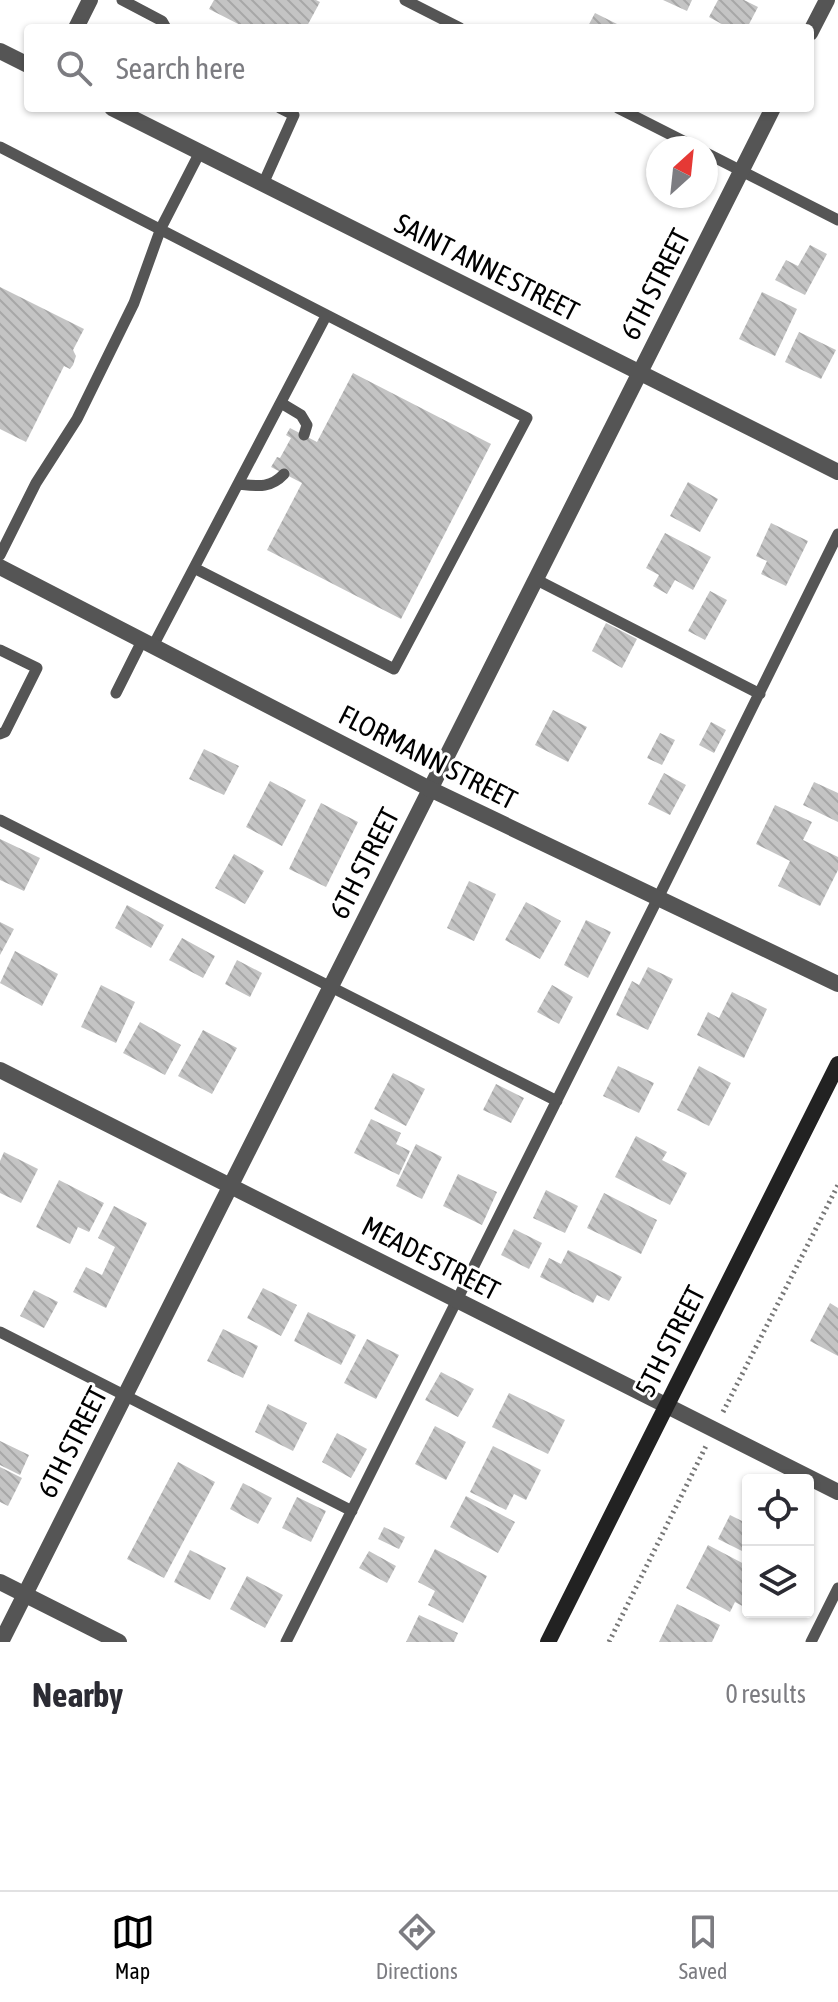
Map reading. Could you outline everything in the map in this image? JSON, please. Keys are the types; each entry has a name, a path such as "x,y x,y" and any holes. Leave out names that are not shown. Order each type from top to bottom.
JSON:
{"main road":[{"name":"5TH STREET","path":"548,1642 838,1064"}],"street":[{"path":"78,24 90,0"},
{"path":"814,25 827,0"},
{"path":"0,51 24,63"},
{"name":"SAINT ANNE STREET","path":"120,112 838,472"},
{"name":"6TH STREET","path":"1,1642 771,112"},
{"name":"FLORMANN STREET","path":"0,567 430,789 838,984"},
{"name":"MEADE STREET","path":"0,1070 838,1492"},
{"path":"0,1582 119,1642"}],"lane":[{"path":"122,0 164,24"},
{"path":"405,0 452,24"},
{"path":"263,184 294,115 288,112"},
{"path":"626,112 673,136"},
{"path":"0,147 527,418 394,669 194,568"},
{"path":"0,555 36,483 77,419 134,303 161,228 200,152"},
{"path":"718,159 838,220"},
{"path":"116,693 194,568 326,316"},
{"path":"281,403 301,415 307,425 304,435"},
{"path":"238,484 265,487 277,482 284,474"},
{"path":"286,1642 838,534"},
{"path":"535,579 760,694"},
{"path":"0,650 37,668 5,732 0,734"},
{"path":"0,820 557,1101"},
{"path":"0,1332 352,1511"},
{"path":"811,1642 838,1588"}],"building":[{"path":"214,0 320,2 308,24 238,24 209,9"},
{"path":"663,0 692,0 687,11"},
{"path":"718,0 744,0 758,7 749,24 722,24 709,17"},
{"path":"595,13 617,24 589,24"},
{"path":"810,245 827,254 805,295 775,280 786,260 798,266"},
{"path":"0,287 84,329 73,350 76,356 73,365 70,369 64,366 26,442 0,429"},
{"path":"762,292 797,309 775,356 739,339"},
{"path":"799,332 836,350 821,379 785,362"},
{"path":"353,373 491,444 401,619 267,550 302,483 271,467 291,438 286,435 290,428 317,442"},
{"path":"688,482 718,499 700,532 670,516"},
{"path":"771,523 808,541 786,586 761,574 767,561 756,556"},
{"path":"665,533 711,557 693,590 675,580 667,594 653,586 659,575 646,568"},
{"path":"710,591 727,600 705,640 688,631"},
{"path":"606,623 637,639 622,668 592,651"},
{"path":"553,710 587,727 568,762 535,745"},
{"path":"711,722 726,730 714,753 699,745"},
{"path":"660,733 675,740 662,765 647,758"},
{"path":"204,749 239,766 224,795 189,779"},
{"path":"664,773 686,785 670,815 648,804"},
{"path":"270,781 306,800 282,846 246,827"},
{"path":"814,782 838,793 838,822 803,805"},
{"path":"321,803 358,822 326,887 289,869"},
{"path":"775,805 812,822 803,840 838,857 838,870 820,906 778,886 790,861 756,844"},
{"path":"0,839 40,858 24,891 0,880"},
{"path":"234,854 264,871 245,904 215,888"},
{"path":"469,881 496,894 474,941 447,928"},
{"path":"526,902 561,921 540,959 505,940"},
{"path":"127,905 164,925 151,948 115,928"},
{"path":"586,920 611,932 588,978 564,965"},
{"path":"0,922 14,929 0,955"},
{"path":"182,938 215,956 203,978 169,960"},
{"path":"15,951 58,974 42,1006 0,983"},
{"path":"237,960 262,973 250,997 225,984"},
{"path":"648,967 673,979 648,1030 616,1015 632,981 639,985"},
{"path":"101,985 135,1002 116,1043 81,1027"},
{"path":"552,985 573,997 559,1024 537,1012"},
{"path":"732,992 767,1009 744,1058 697,1035 708,1012 719,1018"},
{"path":"140,1022 181,1045 165,1075 123,1053"},
{"path":"203,1030 237,1048 212,1094 178,1076"},
{"path":"618,1066 654,1083 639,1113 603,1096"},
{"path":"699,1066 731,1083 709,1126 677,1110"},
{"path":"393,1073 425,1089 406,1126 374,1109"},
{"path":"496,1084 524,1098 511,1123 483,1110"},
{"path":"371,1119 401,1133 396,1144 410,1151 399,1175 354,1153"},
{"path":"636,1136 667,1152 662,1160 687,1173 670,1205 615,1177"},
{"path":"416,1144 442,1157 422,1199 396,1186"},
{"path":"4,1152 38,1169 21,1203 0,1193 0,1161"},
{"path":"458,1174 497,1192 482,1225 443,1206"},
{"path":"59,1180 104,1203 89,1232 78,1227 70,1244 36,1227"},
{"path":"546,1190 578,1206 565,1233 533,1218"},
{"path":"604,1193 657,1220 641,1254 587,1228"},
{"path":"114,1206 147,1223 106,1308 73,1292 86,1267 102,1275 115,1247 98,1238"},
{"path":"514,1229 542,1243 529,1269 501,1255"},
{"path":"568,1250 622,1277 609,1301 597,1295 593,1303 540,1277 549,1258 561,1264"},
{"path":"263,1288 297,1305 281,1336 247,1318"},
{"path":"34,1290 58,1302 44,1328 20,1316"},
{"path":"830,1303 838,1308 838,1356 810,1341"},
{"path":"308,1312 356,1335 341,1365 294,1341"},
{"path":"223,1329 258,1346 243,1378 207,1361"},
{"path":"367,1339 399,1355 376,1399 344,1383"},
{"path":"441,1372 474,1389 458,1417 425,1400"},
{"path":"509,1393 565,1420 548,1454 492,1427"},
{"path":"268,1404 307,1423 293,1451 255,1432"},
{"path":"435,1426 466,1442 446,1480 415,1464"},
{"path":"337,1433 367,1449 351,1478 322,1462"},
{"path":"0,1441 29,1455 20,1475 0,1465"},
{"path":"493,1446 541,1470 526,1500 514,1494 506,1510 470,1492"},
{"path":"178,1462 215,1482 164,1578 127,1559"},
{"path":"0,1467 22,1478 8,1506 0,1502"},
{"path":"243,1483 272,1498 258,1524 230,1509"},
{"path":"466,1496 515,1522 498,1553 450,1527"},
{"path":"297,1497 326,1511 311,1542 282,1528"},
{"path":"730,1515 742,1521 742,1551 718,1539"},
{"path":"384,1527 405,1537 399,1549 378,1539"},
{"path":"708,1545 742,1563 742,1606 735,1602 730,1612 686,1588"},
{"path":"435,1549 487,1576 463,1623 428,1605 435,1591 418,1582"},
{"path":"190,1550 226,1568 210,1600 174,1582"},
{"path":"369,1551 396,1566 387,1583 359,1568"},
{"path":"247,1576 283,1595 265,1628 230,1609"},
{"path":"677,1604 720,1625 712,1642 659,1642"},
{"path":"419,1615 458,1633 454,1642 406,1642"}]}
